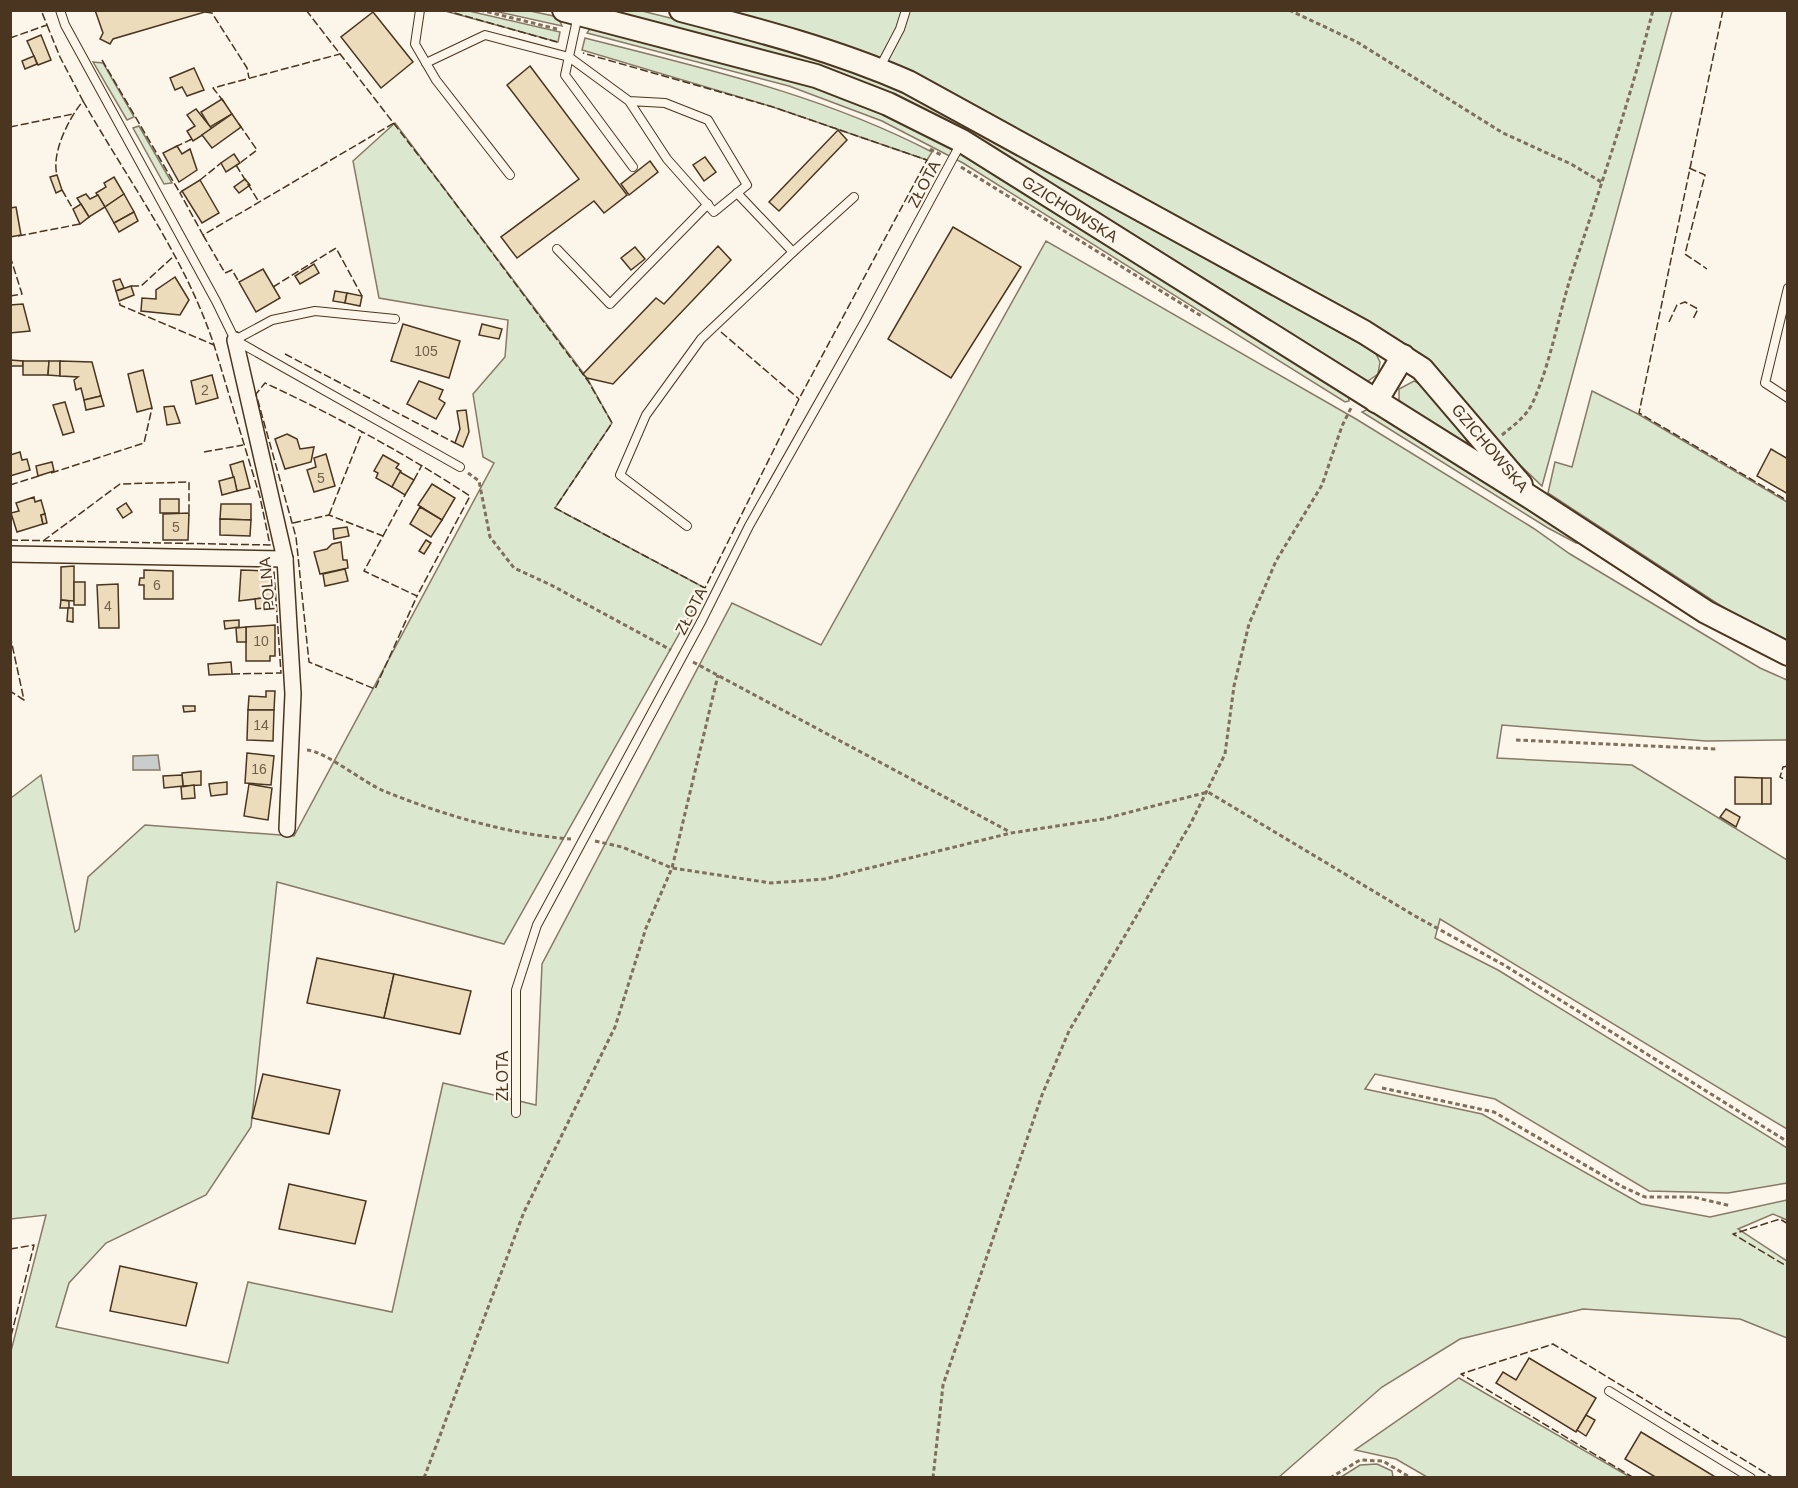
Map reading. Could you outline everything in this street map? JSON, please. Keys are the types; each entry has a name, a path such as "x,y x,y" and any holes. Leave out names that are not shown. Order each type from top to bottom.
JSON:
{"street":[{"name":"GZICHOWSKA","path":"681,10 790,39 879,69 929,94 1403,356 1422,369 1533,499"},
{"name":"GZICHOWSKA","path":"572,19 816,76 888,104 957,151 1363,404 1533,499 1706,612 1788,654"},
{"name":"POLNA","path":"235,340 285,559 293,694 287,829"},
{"path":"1363,404 1403,356"},
{"path":"10,554 285,559"}],"lane":[{"path":"60,10 87,66 216,301 235,340 460,467"},
{"path":"420,10 415,44 436,80 510,175"},
{"path":"879,69 900,29 906,10"},
{"path":"572,19 565,75 633,167"},
{"path":"426,63 485,35 569,57 628,101 667,159 714,212 747,185 708,120 665,103 628,101"},
{"name":"ZŁOTA","path":"516,1113 516,990 537,925 682,656 749,526 957,151"},
{"path":"737,193 793,252"},
{"path":"687,526 620,475 646,414 701,339 854,197"},
{"path":"557,249 610,304 708,204"},
{"path":"1788,288 1765,383 1788,398"},
{"path":"235,340 272,320 315,311 395,320"},
{"path":"1609,1390 1751,1478"}],"path":[{"path":"480,10 572,19"},
{"path":"1289,10 1357,42 1503,133 1571,164 1603,183"},
{"path":"1489,445 1520,420 1532,403 1603,183 1653,10"},
{"path":"924,146 957,151 1212,323"},
{"path":"1341,402 1363,404"},
{"path":"933,1478 943,1385 1042,1095 1070,1030 1208,792 1226,754 1234,686 1249,624 1276,561 1322,485 1342,426 1363,404"},
{"path":"460,467 479,481 490,537 514,568 551,585 1011,833"},
{"path":"424,1478 524,1212 615,1027 646,928 672,868 718,675"},
{"path":"1516,740 1718,748"},
{"path":"290,749 311,750 381,790 438,811 544,837 583,840 622,848 672,868 771,883 825,879 1011,833 1103,819 1208,792 1415,916 1504,965 1788,1142"},
{"path":"1382,1088 1494,1112 1621,1186 1645,1197 1693,1197 1731,1206"},
{"path":"1330,1478 1360,1460 1383,1461 1411,1478"}],"green space":[{"path":"445,11 469,11 560,32 558,42"},
{"path":"494,11 530,11 558,17 562,26"},
{"path":"609,11 642,11 767,42 817,58 895,88 1031,160 1375,352 1380,362 1378,374 1368,381 1363,380 802,61"},
{"path":"724,11 1672,11 1542,486 1500,446 1436,370 1122,187"},
{"path":"591,27 738,62 869,105 934,137 1348,394 1349,401 1345,402 963,163 882,121 789,86 587,33"},
{"path":"585,38 718,72 805,99 848,114 932,152 927,160 773,107 582,50"},
{"path":"93,62 103,63 134,117 127,120"},
{"path":"395,123 587,378 612,423 555,508 705,588 504,944 277,882 251,1127 206,1195 106,1243 69,1283 56,1327 228,1363 248,1282 392,1312 443,1083 536,1105 542,964 732,603 821,645 1046,241 1356,419 1533,528 1570,554 1760,668 1787,680 1787,740 1706,741 1502,725 1497,758 1632,765 1787,860 1787,1129 1440,919 1435,938 1498,970 1787,1148 1787,1183 1728,1193 1649,1191 1495,1099 1375,1074 1365,1089 1482,1114 1641,1204 1710,1217 1787,1200 1787,1220 1773,1214 1738,1229 1787,1261 1787,1338 1740,1319 1583,1309 1460,1339 1382,1387 1279,1477 11,1478 11,1351 46,1215 11,1219 11,798 41,775 75,932 79,929 88,877 145,825 294,836 494,463 483,457 473,394 505,357 508,320 379,298 353,161"},
{"path":"139,126 172,183 164,184 133,128"},
{"path":"1414,381 1428,391 1446,410 1461,431 1468,446 1403,405 1399,400 1399,389"},
{"path":"1592,391 1638,414 1787,502 1787,645 1718,604 1548,493 1555,462 1572,467"},
{"path":"1368,409 1586,543 1576,543 1548,528 1362,412"},
{"path":"1459,1378 1630,1477 1427,1477 1396,1459 1355,1450"},
{"path":"1377,1464 1392,1471 1393,1477 1341,1477 1360,1465"}],"shaded area":[{"path":"158,755 160,770 133,770 133,756"}],"building":[{"path":"95,10 205,10 205,12 113,39 110,44 100,39 103,33"},
{"path":"373,12 413,62 381,88 341,37"},
{"path":"41,35 51,60 38,65 27,41"},
{"path":"34,56 37,64 25,69 22,61"},
{"path":"530,66 627,195 604,213 594,201 517,258 501,237 579,179 507,85"},
{"path":"194,68 204,90 187,96 182,87 175,90 170,78"},
{"path":"222,99 232,114 210,127 201,112"},
{"path":"196,109 212,129 193,141 187,131 195,126 187,115"},
{"path":"232,114 241,127 212,148 202,135"},
{"path":"838,130 847,140 779,211 769,202"},
{"path":"177,146 182,154 190,149 197,170 179,182 163,153"},
{"path":"234,154 240,163 226,172 221,163"},
{"path":"705,157 716,172 704,181 693,165"},
{"path":"650,161 658,172 629,195 621,184"},
{"path":"57,175 62,190 56,193 50,177"},
{"path":"114,177 124,194 105,207 96,193 106,187 104,183"},
{"path":"245,179 250,185 239,193 234,187"},
{"path":"200,180 219,213 202,223 182,191"},
{"path":"86,194 90,199 98,195 105,207 89,217 77,198"},
{"path":"124,194 134,212 114,223 105,207"},
{"path":"81,204 89,217 80,224 73,209"},
{"path":"16,207 21,235 10,237 10,208"},
{"path":"134,212 138,221 119,232 114,223"},
{"path":"953,227 1021,267 951,378 888,339"},
{"path":"718,246 731,260 613,384 587,378 583,374 656,298 664,304"},
{"path":"635,247 645,259 631,270 621,258"},
{"path":"314,264 319,273 300,284 295,276"},
{"path":"263,269 280,298 256,312 239,282"},
{"path":"175,277 189,300 180,315 141,311 142,298 156,299 156,290"},
{"path":"120,279 124,288 116,291 113,281"},
{"path":"131,286 134,295 119,301 116,291"},
{"path":"335,291 347,293 345,303 333,301"},
{"path":"347,293 362,296 360,306 345,303"},
{"path":"23,304 30,331 10,333 10,305"},
{"path":"403,324 460,341 449,378 391,361"},
{"path":"482,324 502,329 499,339 479,335"},
{"path":"10,360 23,361 23,366 10,366"},
{"path":"23,361 49,361 48,375 23,375"},
{"path":"49,361 60,361 60,376 48,375"},
{"path":"60,361 92,362 101,396 84,400 81,388 76,390 74,380 78,377 60,376"},
{"path":"143,370 152,408 137,412 128,374"},
{"path":"212,375 218,398 196,404 191,381"},
{"path":"419,381 443,390 439,399 445,403 436,419 407,404"},
{"path":"101,396 104,406 86,410 84,400"},
{"path":"65,402 74,432 63,435 53,405"},
{"path":"174,406 180,423 167,425 164,407"},
{"path":"466,410 469,432 463,447 455,443 460,429 457,411"},
{"path":"287,434 297,439 300,449 314,447 311,462 285,469 275,439"},
{"path":"1771,449 1788,459 1788,494 1757,476"},
{"path":"20,452 22,460 27,459 30,470 10,476 10,455"},
{"path":"326,454 335,486 314,492 307,470 316,467 314,458"},
{"path":"383,455 399,464 396,468 401,471 392,487 376,478 378,473 374,471"},
{"path":"243,461 250,488 237,491 230,465"},
{"path":"52,462 54,471 38,476 36,466"},
{"path":"400,472 414,480 405,495 392,487"},
{"path":"234,477 237,491 222,495 219,481"},
{"path":"432,484 455,498 442,520 418,505"},
{"path":"34,497 35,502 41,500 45,514 41,515 43,524 17,532 11,513 19,511 16,503"},
{"path":"160,499 179,499 179,513 160,513"},
{"path":"126,503 132,512 123,518 117,509"},
{"path":"221,504 251,504 251,520 220,519"},
{"path":"420,507 442,520 431,537 410,524"},
{"path":"189,513 188,540 163,540 163,514"},
{"path":"45,514 47,523 43,524 41,515"},
{"path":"220,519 251,520 250,536 220,535"},
{"path":"347,527 349,536 334,539 333,529"},
{"path":"426,540 431,543 424,554 419,551"},
{"path":"341,542 343,560 347,560 348,568 320,574 314,552"},
{"path":"74,566 74,601 61,600 61,567"},
{"path":"345,569 348,581 325,586 323,574"},
{"path":"144,570 173,571 173,599 144,599 144,585 139,585 140,578 144,578"},
{"path":"241,570 267,571 270,574 271,597 239,601"},
{"path":"74,582 85,582 85,605 74,605"},
{"path":"118,584 119,628 99,628 97,585"},
{"path":"271,597 273,607 256,609 255,599"},
{"path":"61,600 69,601 69,608 60,608"},
{"path":"68,608 73,608 73,622 67,621"},
{"path":"239,620 239,627 225,629 224,621"},
{"path":"275,625 275,656 270,656 270,661 246,661 246,627"},
{"path":"246,627 246,642 237,642 236,628"},
{"path":"231,662 232,674 209,675 208,664"},
{"path":"266,691 275,691 274,710 248,710 249,696 266,697"},
{"path":"183,706 195,706 195,711 184,712"},
{"path":"248,710 274,710 273,741 247,740"},
{"path":"247,753 274,756 271,785 245,783"},
{"path":"201,771 201,785 183,786 182,773"},
{"path":"182,775 183,786 164,788 163,776"},
{"path":"1735,777 1762,778 1762,804 1735,804"},
{"path":"1762,778 1771,778 1771,804 1762,804"},
{"path":"227,782 227,794 211,796 209,784"},
{"path":"249,784 272,788 268,820 244,816"},
{"path":"194,785 195,798 182,799 181,787"},
{"path":"1726,809 1740,817 1736,827 1720,817"},
{"path":"317,958 394,974 384,1018 307,1003"},
{"path":"394,974 471,991 460,1034 384,1018"},
{"path":"263,1074 340,1090 329,1134 252,1118"},
{"path":"289,1184 366,1201 355,1244 279,1229"},
{"path":"120,1266 197,1283 186,1326 110,1311"},
{"path":"1529,1358 1596,1398 1576,1432 1496,1383 1503,1372 1516,1380"},
{"path":"1586,1415 1595,1420 1586,1436 1577,1430"},
{"path":"1641,1432 1717,1478 1657,1478 1625,1459"}],"fence":[{"path":"10,38 47,25 41,10"},
{"path":"306,10 443,187 588,381 612,423 555,508 705,588 799,399 927,160 773,107 583,53"},
{"path":"444,10 557,42"},
{"path":"1723,10 1639,413 1788,501"},
{"path":"205,12 212,13 247,68 249,78"},
{"path":"47,25 60,57 83,101 72,117 59,146 57,175"},
{"path":"224,102 213,88 340,54"},
{"path":"102,60 180,193"},
{"path":"83,101 172,250 188,281 214,345 120,305 119,300"},
{"path":"10,127 73,114"},
{"path":"182,191 180,193 203,235 394,123"},
{"path":"239,124 257,150 240,163"},
{"path":"175,147 192,139"},
{"path":"200,180 221,163"},
{"path":"236,165 259,202"},
{"path":"1689,168 1705,175 1685,254 1707,269"},
{"path":"62,190 73,209"},
{"path":"18,236 80,224"},
{"path":"203,235 225,273 232,270 239,282"},
{"path":"273,287 336,248 362,296"},
{"path":"10,256 22,294 10,296"},
{"path":"131,286 141,286 174,256"},
{"path":"1669,322 1677,305 1685,302 1698,309 1693,319"},
{"path":"721,332 799,399"},
{"path":"10,540 270,545 260,497 214,345"},
{"path":"285,354 455,443"},
{"path":"293,523 329,515 383,536 364,571 417,596 375,689 309,662 296,537 256,394 265,383 369,436 470,496 417,596"},
{"path":"51,473 144,443 152,408"},
{"path":"329,515 362,432"},
{"path":"204,452 243,445"},
{"path":"414,480 422,465"},
{"path":"10,485 42,475"},
{"path":"43,541 120,484 189,482 189,516"},
{"path":"383,536 405,495"},
{"path":"232,674 281,673 274,572 267,571"},
{"path":"10,635 24,700 10,691"},
{"path":"1788,766 1783,767 1780,777 1788,781"},
{"path":"1788,1224 1780,1219 1733,1234 1788,1267"},
{"path":"10,1249 34,1245 10,1340"},
{"path":"1634,1478 1461,1374 1553,1344 1774,1478"}]}
